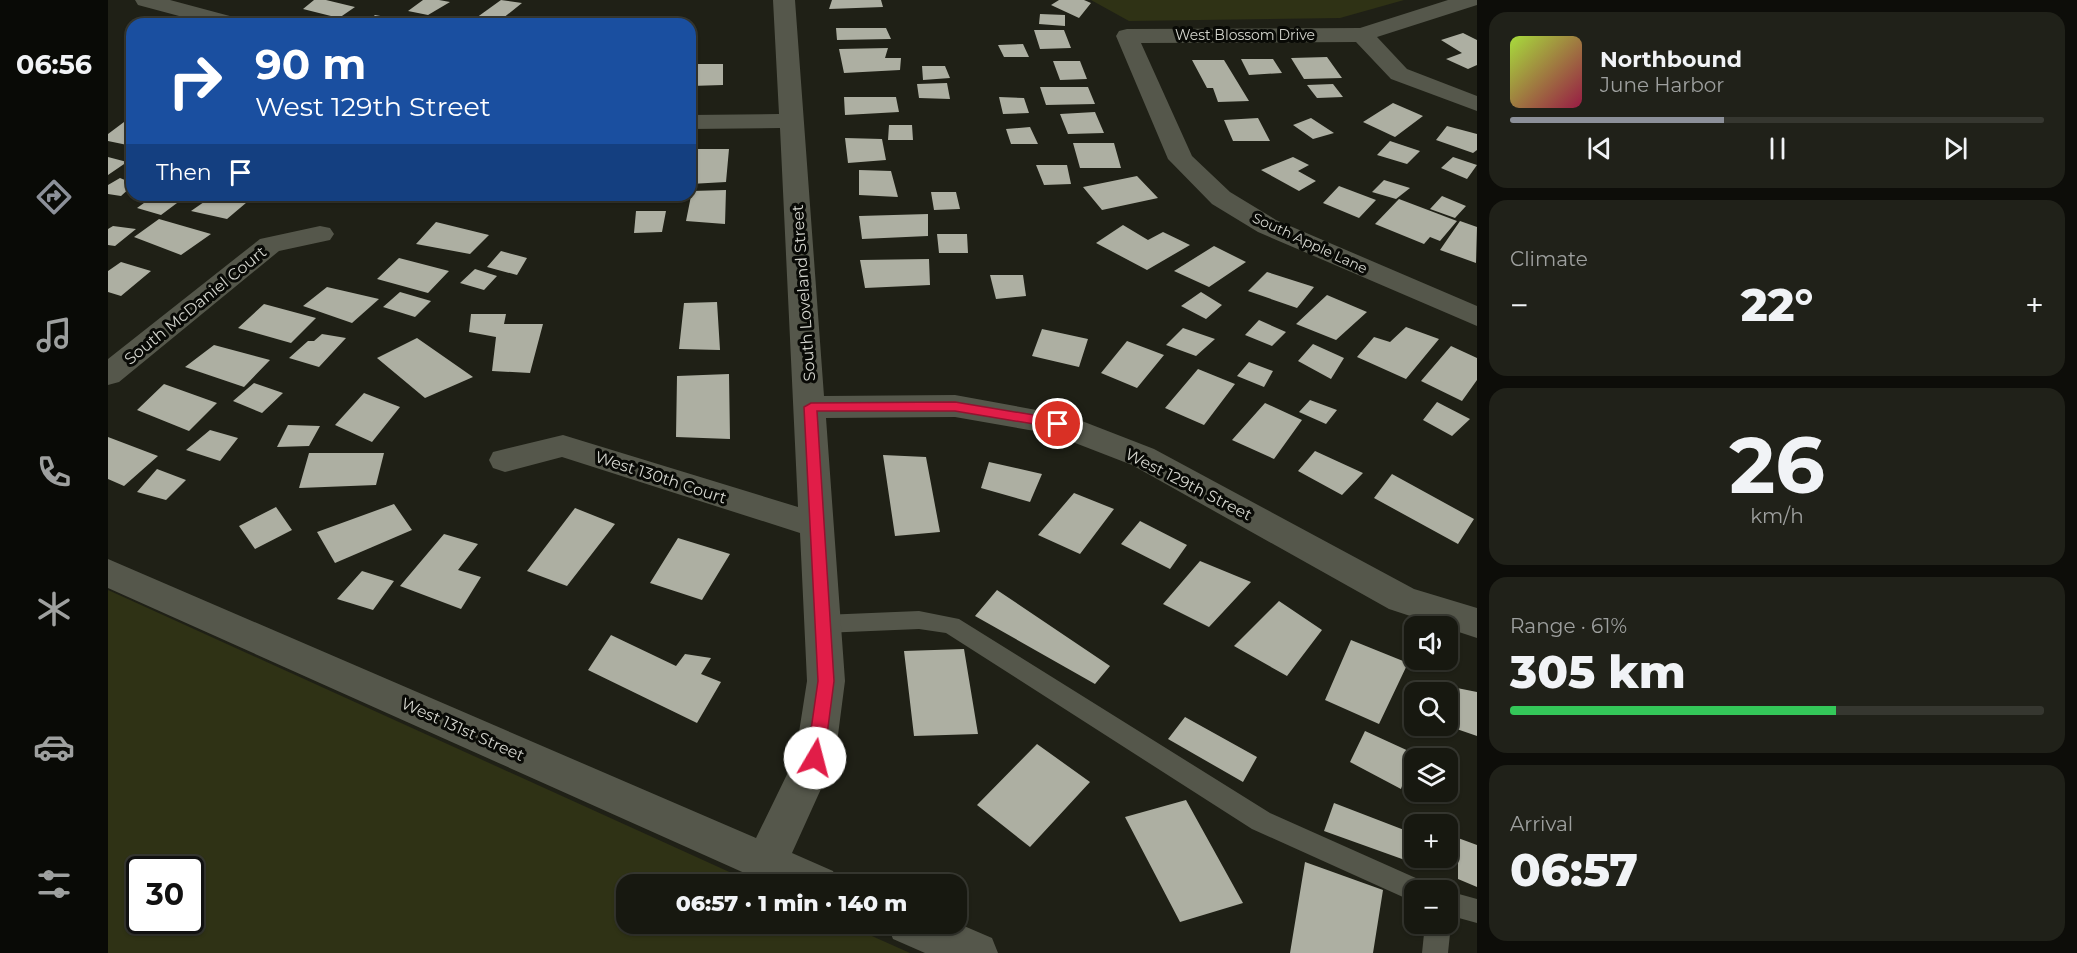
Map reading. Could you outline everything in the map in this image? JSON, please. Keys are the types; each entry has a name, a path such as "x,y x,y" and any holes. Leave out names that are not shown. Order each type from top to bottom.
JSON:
{"street":[{"path":"146,0 211,18"},
{"name":"South Loveland Street","path":"766,862 815,758 826,681 811,407 784,0"},
{"name":"West Blossom Drive","path":"1127,36 1362,35 1470,0"},
{"path":"1362,35 1399,74 1477,104"},
{"name":"South Apple Lane","path":"1127,36 1181,159 1221,198 1267,226 1477,317"},
{"path":"696,122 791,121"},
{"name":"South McDaniel Court","path":"108,375 270,245 320,234"},
{"name":"West 129th Street","path":"811,407 955,406 1058,424 1143,457 1402,598 1477,623"},
{"name":"West 130th Court","path":"505,460 563,446 817,526"},
{"name":"West 131st Street","path":"108,573 793,874"},
{"path":"932,934 976,953"}],"lane":[{"path":"823,624 919,620 951,625 1261,821 1404,885"},
{"path":"1458,906 1477,911"},
{"path":"1435,953 1437,934"}],"green space":[{"path":"1091,0 1404,0 1340,18 1129,21"},
{"path":"108,590 734,874 616,874 616,934 867,934 910,953 108,953"}],"building":[{"path":"314,0 326,0 355,7 339,18 303,9"},
{"path":"423,0 450,2 428,15 408,11"},
{"path":"501,0 522,3 503,18 476,18"},
{"path":"832,0 881,0 883,7 829,9"},
{"path":"1059,0 1084,0 1091,3 1079,18 1051,5"},
{"path":"1040,14 1065,15 1065,26 1039,24"},
{"path":"375,15 391,18 372,18"},
{"path":"836,28 886,28 891,39 837,40"},
{"path":"1034,30 1064,30 1071,48 1040,49"},
{"path":"1463,33 1477,40 1477,65 1468,69 1446,59 1462,53 1441,40"},
{"path":"1023,44 1029,57 1004,57 998,45"},
{"path":"888,48 885,58 901,58 900,70 844,73 839,49"},
{"path":"1327,57 1342,78 1304,79 1291,58"},
{"path":"1241,59 1273,59 1282,73 1249,75"},
{"path":"1192,60 1224,60 1249,101 1218,102 1213,88 1207,88"},
{"path":"1053,61 1080,61 1087,79 1060,80"},
{"path":"696,64 723,64 723,85 696,86"},
{"path":"922,66 945,66 950,78 923,80"},
{"path":"947,83 950,99 919,98 917,84"},
{"path":"1333,84 1343,97 1317,98 1307,85"},
{"path":"1040,87 1088,87 1095,104 1046,105"},
{"path":"844,97 896,97 899,112 845,115"},
{"path":"999,97 1024,98 1029,113 1003,114"},
{"path":"1393,103 1423,116 1395,137 1363,122"},
{"path":"1095,112 1104,133 1068,134 1060,114"},
{"path":"1258,118 1270,141 1233,141 1224,120"},
{"path":"1311,118 1334,133 1313,139 1293,125"},
{"path":"126,122 126,145 108,141 108,134"},
{"path":"889,125 912,125 913,140 888,140"},
{"path":"1447,126 1477,134 1477,150 1473,153 1436,140"},
{"path":"1030,127 1038,144 1011,144 1006,129"},
{"path":"845,138 882,139 886,160 848,163"},
{"path":"1390,141 1420,151 1407,164 1377,155"},
{"path":"1073,143 1114,143 1121,168 1080,168"},
{"path":"696,149 729,149 726,182 696,184"},
{"path":"108,157 126,162 126,163 108,175"},
{"path":"1293,157 1309,165 1298,171 1316,181 1299,191 1261,170"},
{"path":"1453,157 1477,165 1467,179 1441,168"},
{"path":"1036,165 1067,165 1071,184 1044,185"},
{"path":"859,170 891,171 898,197 859,195"},
{"path":"1137,176 1158,198 1102,210 1083,187"},
{"path":"120,178 126,180 126,191 121,196 108,194 108,185"},
{"path":"1384,180 1410,188 1396,199 1372,192"},
{"path":"1339,186 1376,200 1359,218 1323,203"},
{"path":"726,190 725,224 686,221 690,201 696,201 696,191"},
{"path":"931,192 956,192 960,209 934,210"},
{"path":"1442,196 1466,206 1455,218 1430,209"},
{"path":"1399,199 1457,221 1440,241 1430,237 1424,244 1375,224"},
{"path":"147,201 180,201 161,215 137,208"},
{"path":"205,201 248,201 227,219 191,211"},
{"path":"636,211 666,211 662,232 634,233"},
{"path":"928,214 928,236 862,239 859,216"},
{"path":"159,219 211,234 181,255 134,237"},
{"path":"1460,221 1477,227 1476,263 1440,250"},
{"path":"436,222 489,235 470,254 416,244"},
{"path":"1123,225 1148,240 1163,232 1190,245 1147,270 1096,243"},
{"path":"113,226 136,229 115,246 108,245 108,229"},
{"path":"937,234 967,234 968,253 939,253"},
{"path":"1214,246 1246,262 1209,287 1174,271"},
{"path":"501,251 527,258 517,275 487,267"},
{"path":"399,258 449,271 428,293 377,279"},
{"path":"929,259 930,285 865,288 860,260"},
{"path":"121,262 151,271 121,296 108,292 108,271"},
{"path":"475,269 497,276 484,290 460,283"},
{"path":"1267,272 1314,287 1297,308 1248,291"},
{"path":"990,275 1023,275 1026,296 996,299"},
{"path":"327,287 379,299 352,323 303,306"},
{"path":"400,292 431,301 415,317 383,307"},
{"path":"1201,292 1222,305 1206,319 1181,306"},
{"path":"1327,295 1367,312 1336,340 1296,324"},
{"path":"717,302 720,350 679,349 684,303"},
{"path":"264,304 316,318 291,343 238,328"},
{"path":"471,314 506,314 504,324 543,324 530,373 492,371 496,337 469,332"},
{"path":"1259,320 1286,332 1272,346 1245,335"},
{"path":"1406,327 1439,339 1406,379 1357,357 1374,337 1390,342"},
{"path":"1183,328 1215,339 1196,356 1166,345"},
{"path":"1042,329 1088,339 1079,367 1032,356"},
{"path":"322,334 346,338 319,367 289,358 308,341 314,341"},
{"path":"417,338 473,377 425,398 377,358"},
{"path":"1127,341 1164,355 1137,388 1101,373"},
{"path":"1313,344 1344,358 1331,379 1298,361"},
{"path":"214,345 270,360 244,387 185,367"},
{"path":"1451,346 1477,358 1477,380 1462,401 1421,381"},
{"path":"1249,362 1273,371 1264,387 1237,376"},
{"path":"1198,369 1235,384 1204,425 1165,408"},
{"path":"729,374 730,439 676,437 677,376"},
{"path":"254,383 283,393 262,413 233,401"},
{"path":"164,384 217,403 189,431 137,410"},
{"path":"364,393 400,407 372,442 335,425"},
{"path":"1310,400 1337,410 1326,424 1299,412"},
{"path":"1437,402 1470,419 1452,436 1423,420"},
{"path":"1265,403 1302,420 1274,459 1232,440"},
{"path":"288,425 320,426 309,446 277,447"},
{"path":"210,430 238,438 220,461 186,450"},
{"path":"108,437 158,456 124,486 108,479"},
{"path":"1315,451 1363,473 1342,495 1298,471"},
{"path":"309,453 384,453 376,485 299,488"},
{"path":"883,455 926,457 940,532 895,536"},
{"path":"989,462 1042,474 1030,502 981,488"},
{"path":"157,469 186,480 166,500 137,492"},
{"path":"1392,474 1474,519 1458,544 1374,498"},
{"path":"1074,493 1114,509 1080,554 1038,535"},
{"path":"394,504 412,530 335,563 317,532"},
{"path":"276,507 292,530 255,549 239,526"},
{"path":"575,508 615,524 567,586 527,571"},
{"path":"1140,521 1187,545 1170,569 1121,544"},
{"path":"444,534 478,544 458,570 481,577 461,609 400,586"},
{"path":"678,538 730,554 702,600 650,583"},
{"path":"1200,561 1251,582 1209,627 1163,604"},
{"path":"362,571 394,581 373,610 337,599"},
{"path":"997,590 1110,666 1095,684 975,616"},
{"path":"1279,601 1322,630 1287,676 1234,646"},
{"path":"611,635 676,666 685,654 711,658 701,674 721,682 697,723 588,670"},
{"path":"1351,640 1404,661 1405,670 1379,724 1325,700"},
{"path":"964,649 978,734 914,736 904,651"},
{"path":"1458,688 1477,692 1477,736 1458,729"},
{"path":"1185,717 1257,757 1243,782 1168,739"},
{"path":"1365,731 1404,749 1404,780 1401,789 1350,762"},
{"path":"1037,744 1090,782 1030,847 977,805"},
{"path":"1186,800 1243,903 1180,922 1125,817"},
{"path":"1334,803 1404,830 1404,860 1324,831"},
{"path":"1458,838 1477,845 1477,887 1458,879"},
{"path":"1305,862 1383,890 1373,953 1290,953"}],"route":[{"path":"815,758 826,681 811,407 955,406 1058,424"}]}
